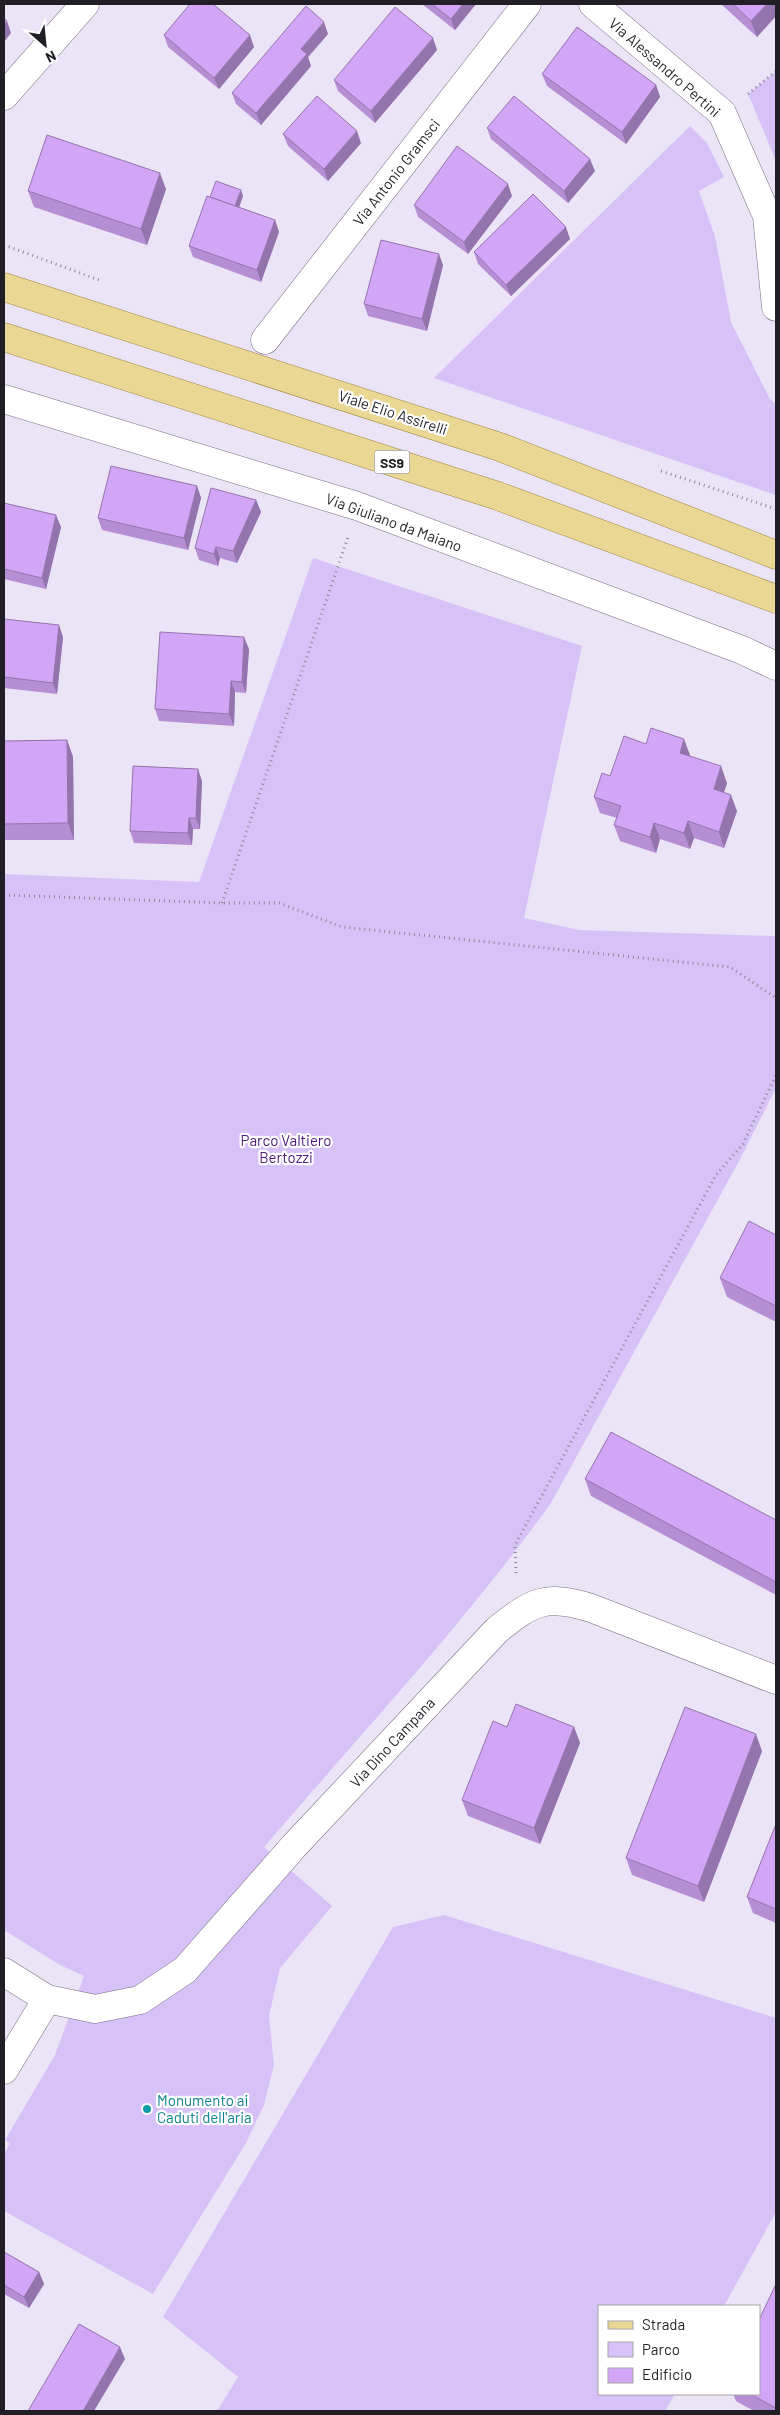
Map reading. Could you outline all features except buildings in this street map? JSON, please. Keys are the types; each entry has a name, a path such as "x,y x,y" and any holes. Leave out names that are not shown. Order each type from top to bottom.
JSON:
{"main road":[{"name":"Viale Elio Assirelli","path":"4,287 500,447 776,555"},
{"name":"SS9","path":"4,337 498,496 776,599"}],"street":[{"path":"4,96 85,4"},
{"name":"Via Antonio Gramsci","path":"265,340 526,4"},
{"name":"Via Alessandro Pertini","path":"593,4 722,113 767,216 776,307"},
{"name":"Via Giuliano da Maiano","path":"4,399 357,506 742,650 776,666"},
{"name":"Via Dino Campana","path":"4,1972 48,1999 96,2010 140,2000 185,1970 294,1846 497,1630 519,1612 542,1601 567,1601 591,1608 776,1680"},
{"path":"6,2065 48,1999"}],"path":[{"path":"222,903 348,536"},
{"path":"4,895 222,903 279,903 342,927 730,967 776,998"},
{"path":"516,1573 515,1545 716,1175 743,1144 776,1075"}],"green space":[{"path":"776,71 776,161 748,94"},
{"path":"690,126 707,143 724,177 699,191 715,236 731,322 770,399 776,404 776,495 434,378"},
{"name":"Parco Valtiero Bertozzi","path":"313,558 582,646 524,918 579,930 776,936 776,1088 738,1163 551,1503 518,1548 448,1635 264,1847 332,1906 280,1968 269,2016 274,2065 264,2105 246,2143 153,2294 4,2211 4,2154 10,2143 5,2140 55,2055 84,1976 60,1965 4,1930 4,874 199,882"},
{"path":"444,1915 776,2018 776,2212 725,2305 598,2305 598,2395 674,2395 665,2411 217,2411 238,2377 163,2317 393,1927"}],"place":[{"name":"Monumento ai Caduti dell'aria","path":"147,2109"}]}
